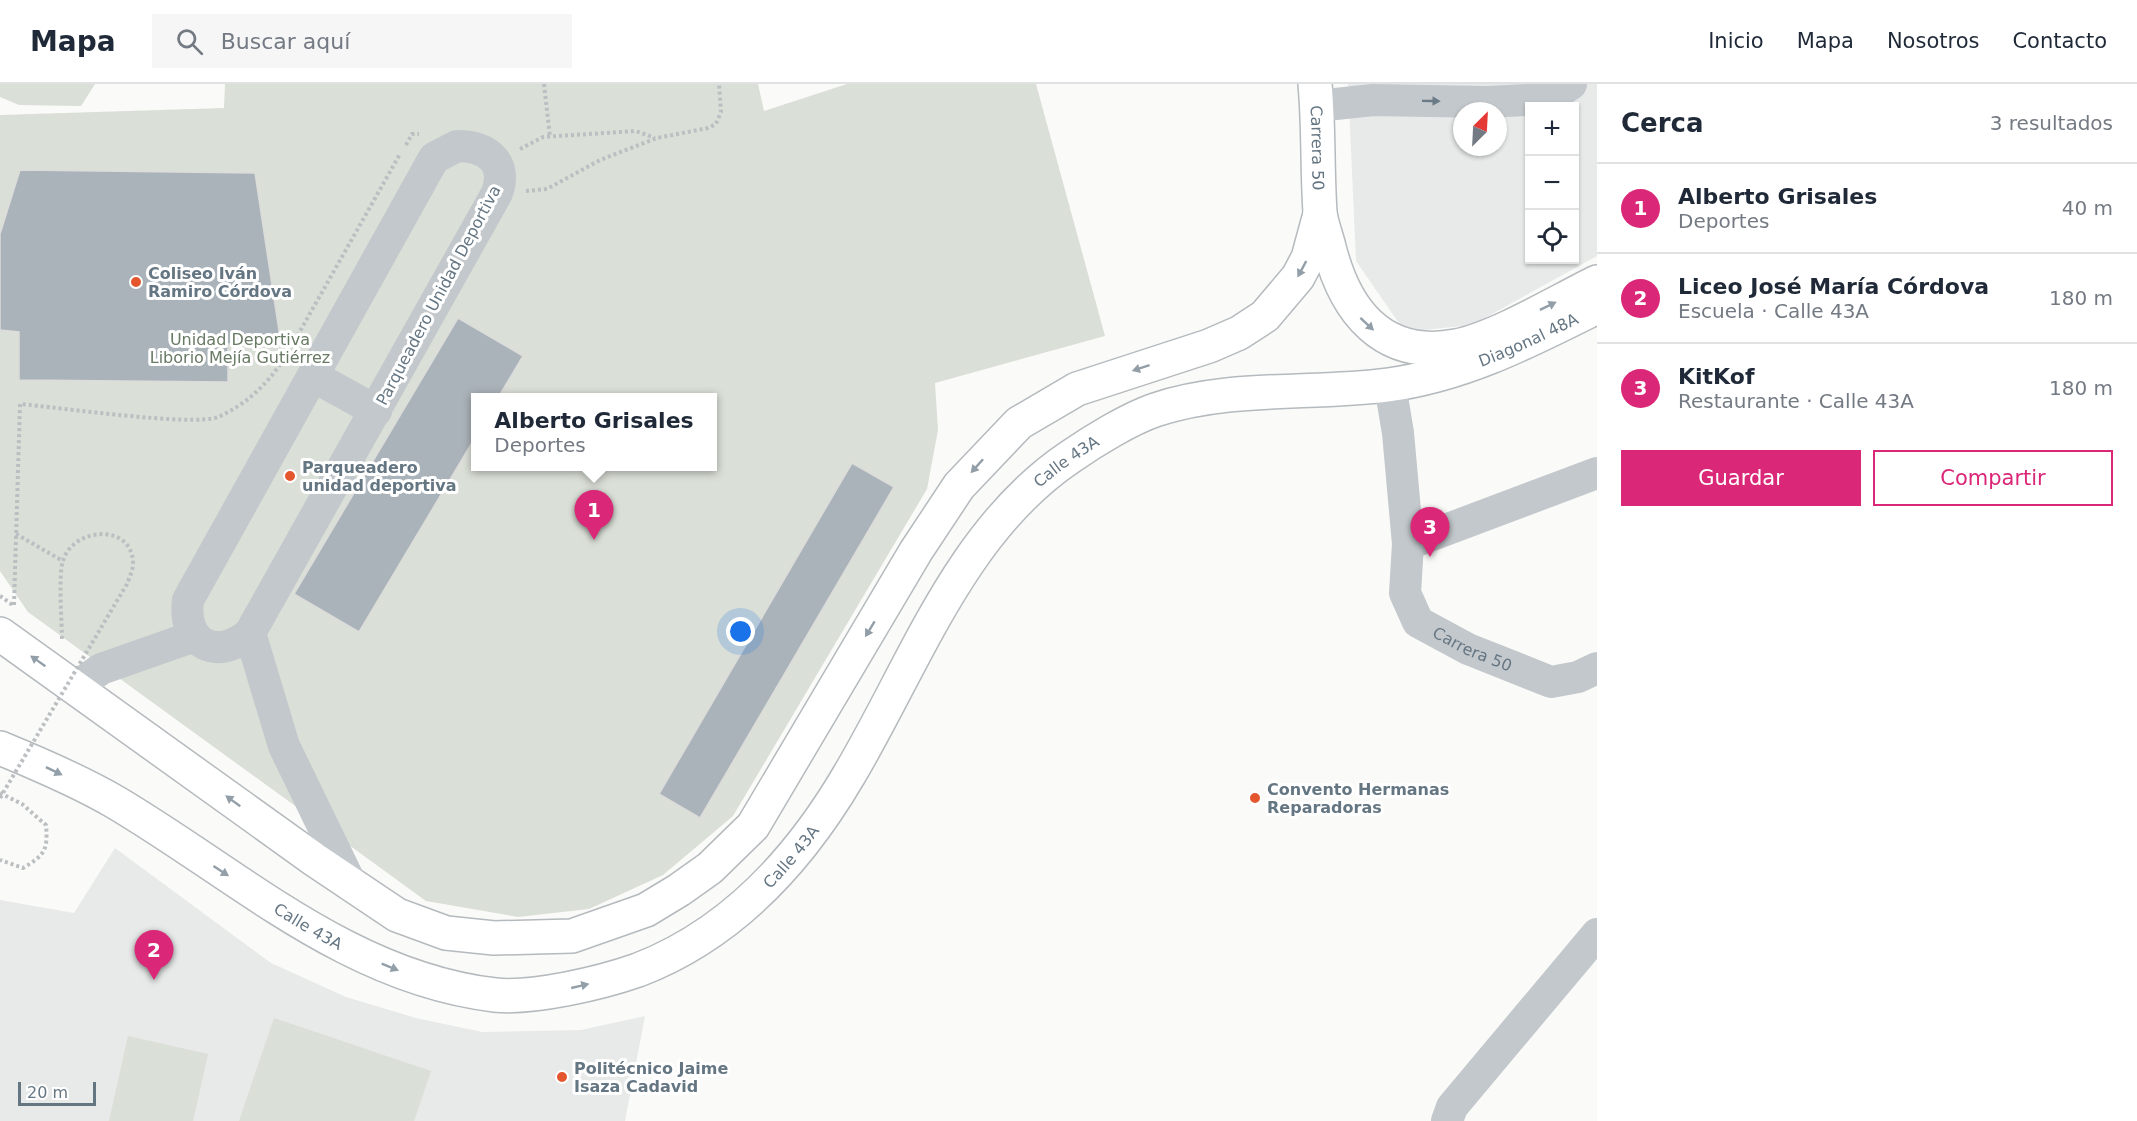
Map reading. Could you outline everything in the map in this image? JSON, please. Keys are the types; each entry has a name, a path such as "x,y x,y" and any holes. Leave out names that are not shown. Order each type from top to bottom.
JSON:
{"main road":[{"name":"Carrera 50","path":"1316,95 1320,214"},
{"path":"1320,214 1343,290 1375,331 1400,344 1426,348 1456,346 1485,336 1597,282"},
{"path":"7,620 76,687 352,886 397,915 446,933 494,938 572,936 646,910 679,890 710,868 753,826 916,551 959,486 991,450 1019,423 1077,389 1209,346 1239,333 1265,316 1298,277 1308,258 1320,214"},
{"name":"Diagonal 48A","path":"1460,370 1512,350 1597,307"},
{"name":"Calle 43A","path":"0,748 113,801 309,929 417,977 499,996 569,989 616,978 660,961 721,925 746,906 793,859 849,776 943,605 978,547 1036,483 1069,458 1152,411 1215,396 1390,385 1460,370"}],"street":[{"path":"1316,95 1373,92 1487,102 1548,99 1571,84"},
{"name":"Parqueadero Unidad Deportiva","path":"195,636 187,625 188,600 434,158 457,146 470,146 484,152 496,161 502,172 497,193 250,633"},
{"path":"313,376 376,411"},
{"name":"Carrera 50","path":"1390,385 1398,433 1408,544 1405,593 1418,622 1468,649 1551,682 1578,677 1597,668"},
{"path":"1408,544 1597,472"},
{"path":"76,687 101,669 195,636 210,646 221,647 233,646 250,633 284,746 352,886"},
{"path":"1448,1121 1452,1107 1597,934"}],"path":[{"path":"544,84 550,137"},
{"path":"497,193 547,189 600,160 657,138 708,128 716,124 721,112 719,84"},
{"path":"517,151 543,137 636,131 657,138"},
{"path":"7,620 16,534 20,404 184,419 216,418 241,404 269,382 412,134 422,134"},
{"path":"528,179 529,191"},
{"path":"0,798 127,584 134,562 127,546 113,535 93,533 75,541 63,561 62,641"},
{"path":"16,534 63,561"},
{"path":"0,793 22,804 46,825 48,845 38,859 23,868 0,860"}],"shaded area":[{"path":"1348,84 1597,84 1597,256 1472,325 1405,332 1356,261"},
{"path":"115,848 271,963 346,997 416,1018 482,1032 581,1030 645,1016 625,1121 0,1121 0,900 74,913"}],"green space":[{"path":"0,84 95,84 81,106 19,105 0,97"},
{"name":"Unidad Deportiva Liborio Mejía Gutiérrez","path":"225,84 758,84 764,111 847,84 1036,84 1105,336 935,383 938,430 927,489 733,816 663,875 589,909 518,917 426,901 28,612 0,571 0,115 224,108"},
{"path":"274,1018 431,1071 414,1121 239,1121"},
{"path":"128,1036 208,1054 193,1121 109,1121"}],"building":[{"name":"Coliseo Iván Ramiro Córdova","path":"20,170 255,173 281,344 228,344 228,382 19,380 19,332 0,330 0,234"},
{"path":"458,318 523,356 501,393 471,393 471,444 359,632 294,594"},
{"path":"852,463 894,487 700,818 659,794"}],"place":[{"name":"Coliseo Iván Ramiro Córdova","path":"136,282"},
{"name":"Parqueadero unidad deportiva","path":"290,476"},
{"name":"Alberto Grisales","path":"594,540"},
{"name":"KitKof","path":"1430,557"},
{"name":"Convento Hermanas Reparadoras","path":"1255,798"},
{"name":"Liceo José María Córdova","path":"154,980"},
{"name":"Politécnico Jaime Isaza Cadavid","path":"562,1077"}]}
